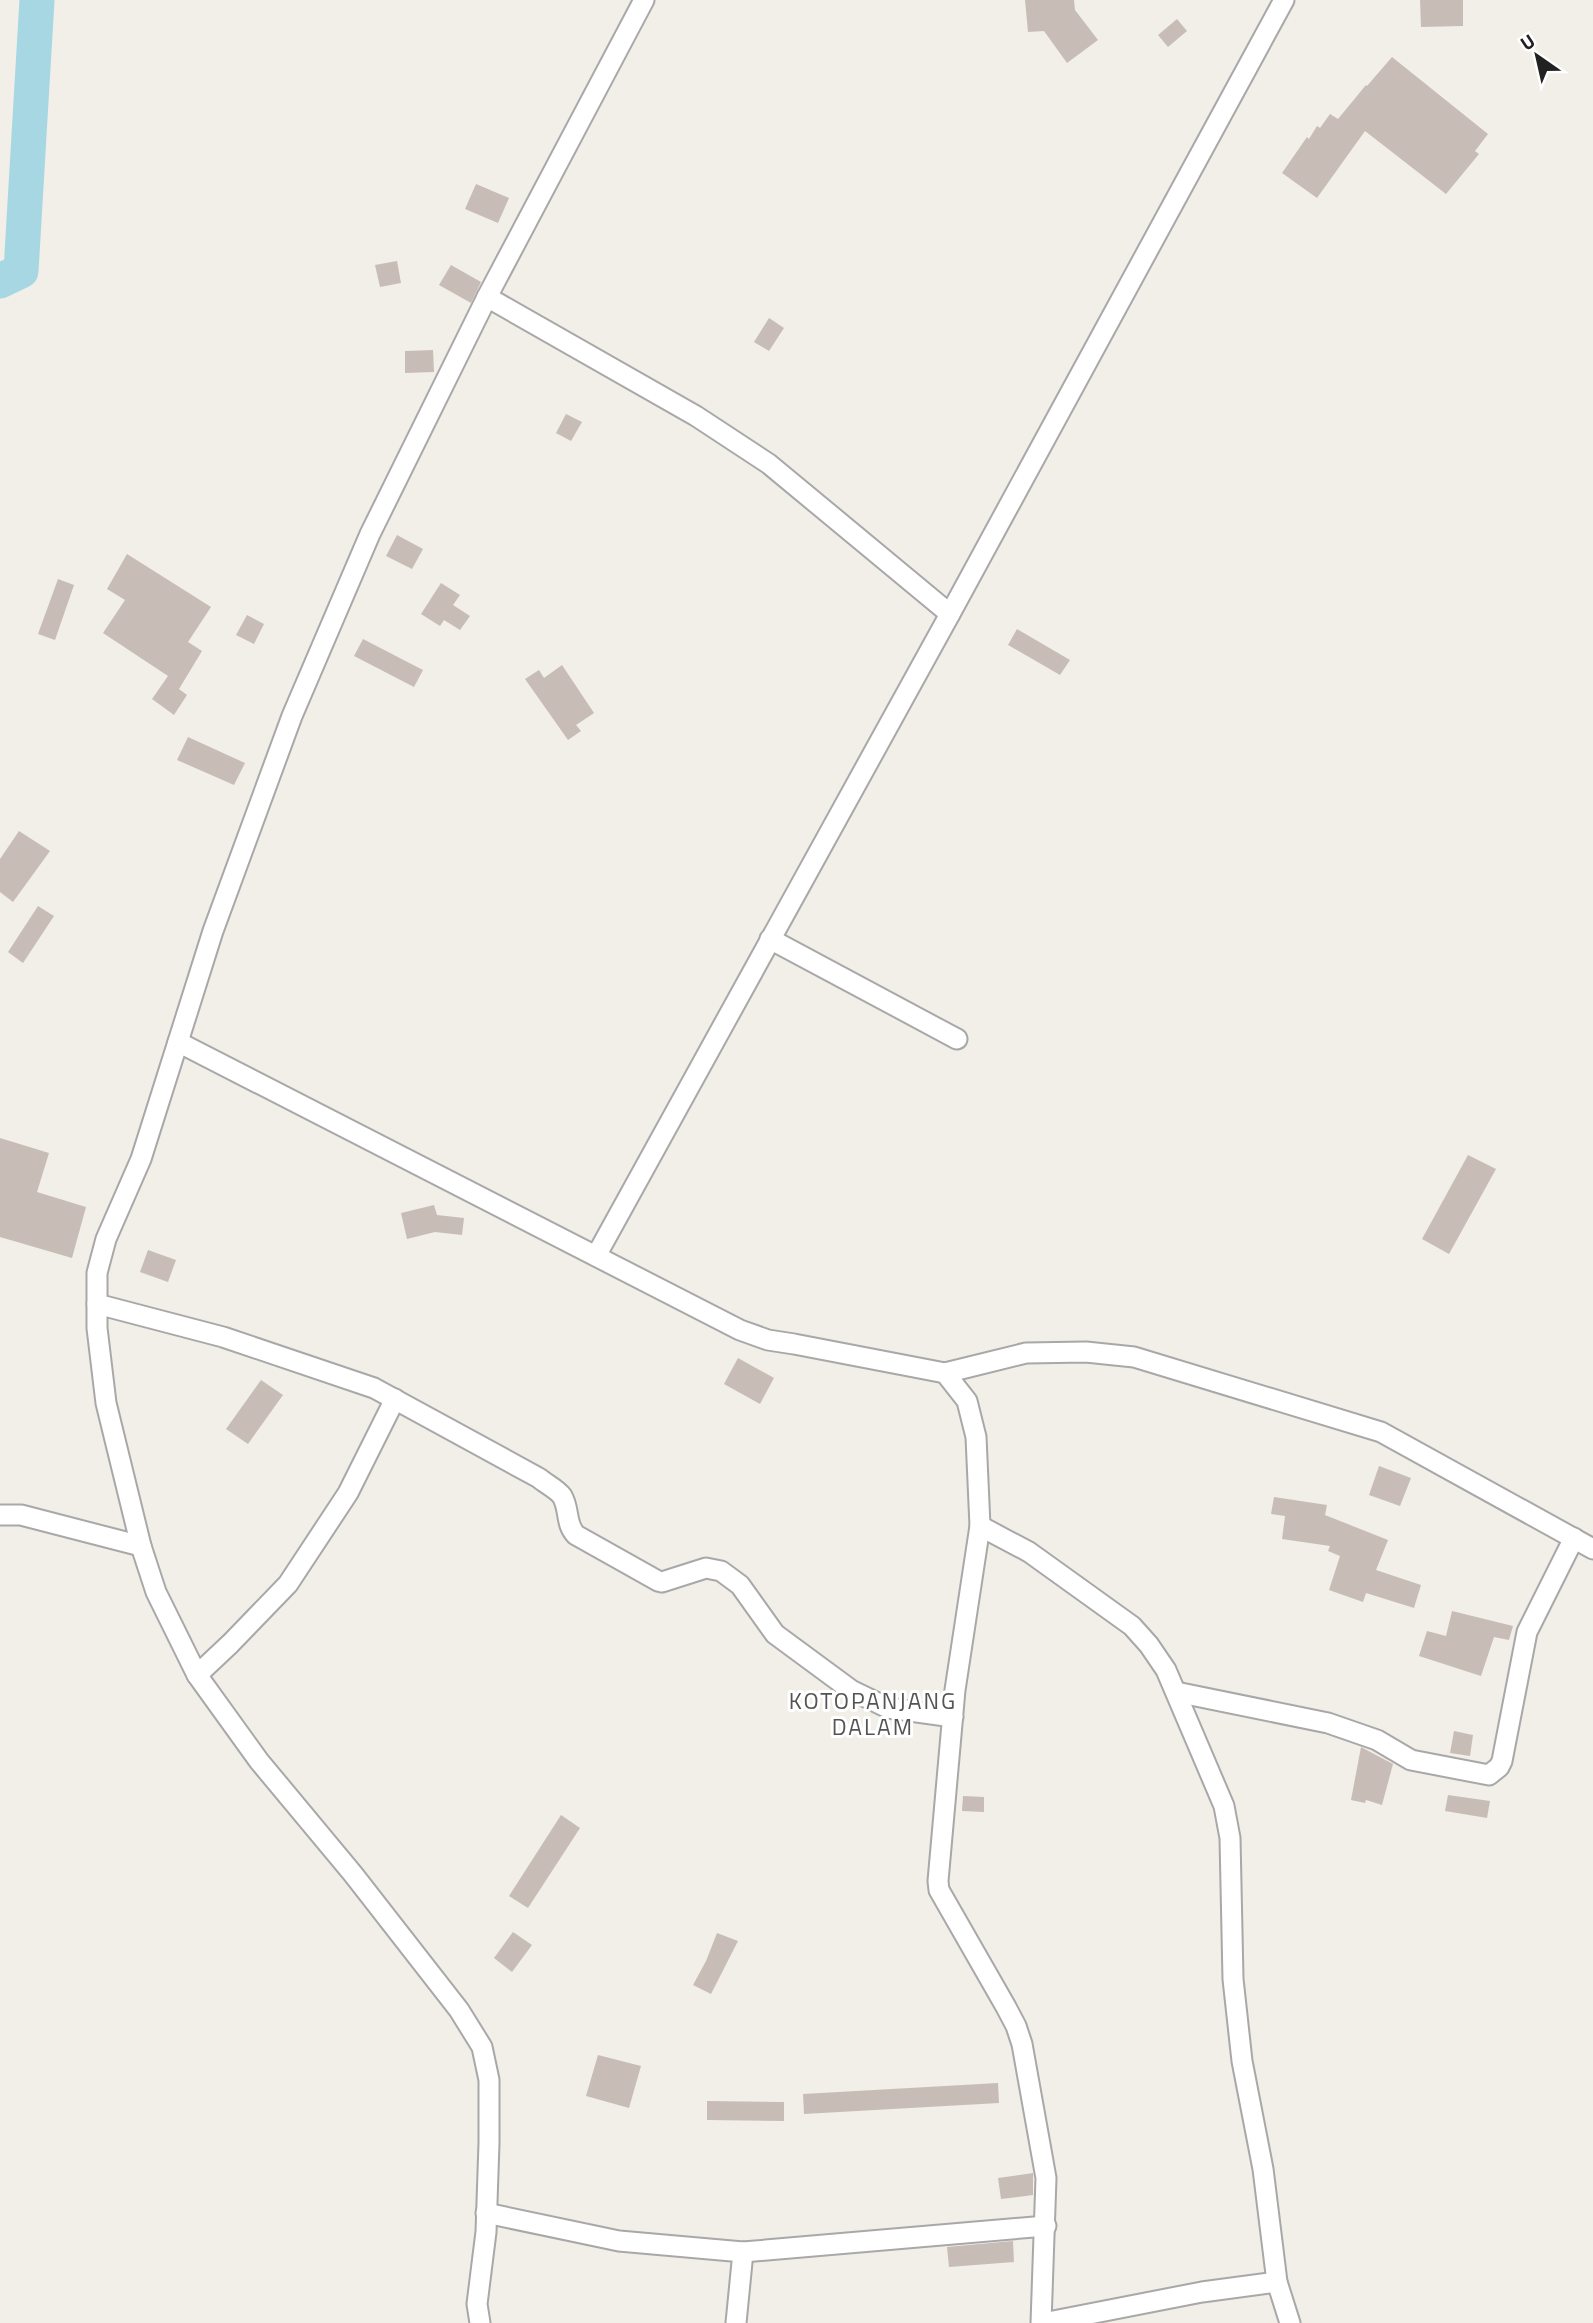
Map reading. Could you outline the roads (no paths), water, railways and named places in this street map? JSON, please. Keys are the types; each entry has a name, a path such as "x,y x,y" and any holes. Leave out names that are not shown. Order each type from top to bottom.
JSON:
{"street":[{"path":"480,2323 477,2304 486,2213 489,2080 482,2047 459,2011 353,1874 259,1760 197,1675 156,1592 141,1546 106,1403 97,1328 97,1273 106,1238 141,1159 213,930 292,716 370,534 487,297 644,0"},
{"path":"596,1256 1284,0"},
{"path":"487,297 696,416 769,464 950,614"},
{"path":"771,939 957,1039"},
{"path":"178,1042 740,1330 768,1340 945,1373 1026,1353 1086,1352 1134,1357 1381,1432 1593,1549"},
{"path":"97,1304 223,1337 374,1388 539,1478 556,1490 565,1502 571,1530 645,1576 662,1582 706,1568 721,1571 740,1586 775,1634 851,1690 888,1708 953,1717"},
{"path":"945,1373 967,1401 976,1437 980,1526 953,1717 939,1890 1006,2007 1019,2035 1046,2178 1042,2323 1202,2292 1277,2282"},
{"path":"197,1675 288,1584 348,1493 395,1399"},
{"path":"0,1515 21,1515 141,1546"},
{"path":"980,1526 1029,1552 1132,1626 1149,1645 1166,1670 1224,1806 1230,1838 1233,1979 1242,2061 1263,2169 1277,2282 1290,2323"},
{"path":"1176,1692 1328,1723 1377,1740 1411,1760 1489,1775 1502,1761 1527,1632 1574,1538"},
{"path":"486,2213 619,2241 743,2252 1046,2226"},
{"path":"736,2323 743,2252"}],"waterway":[{"path":"0,281 21,271 37,0"}],"district":[{"name":"KOTOPANJANG DALAM","path":"873,1714"}]}
